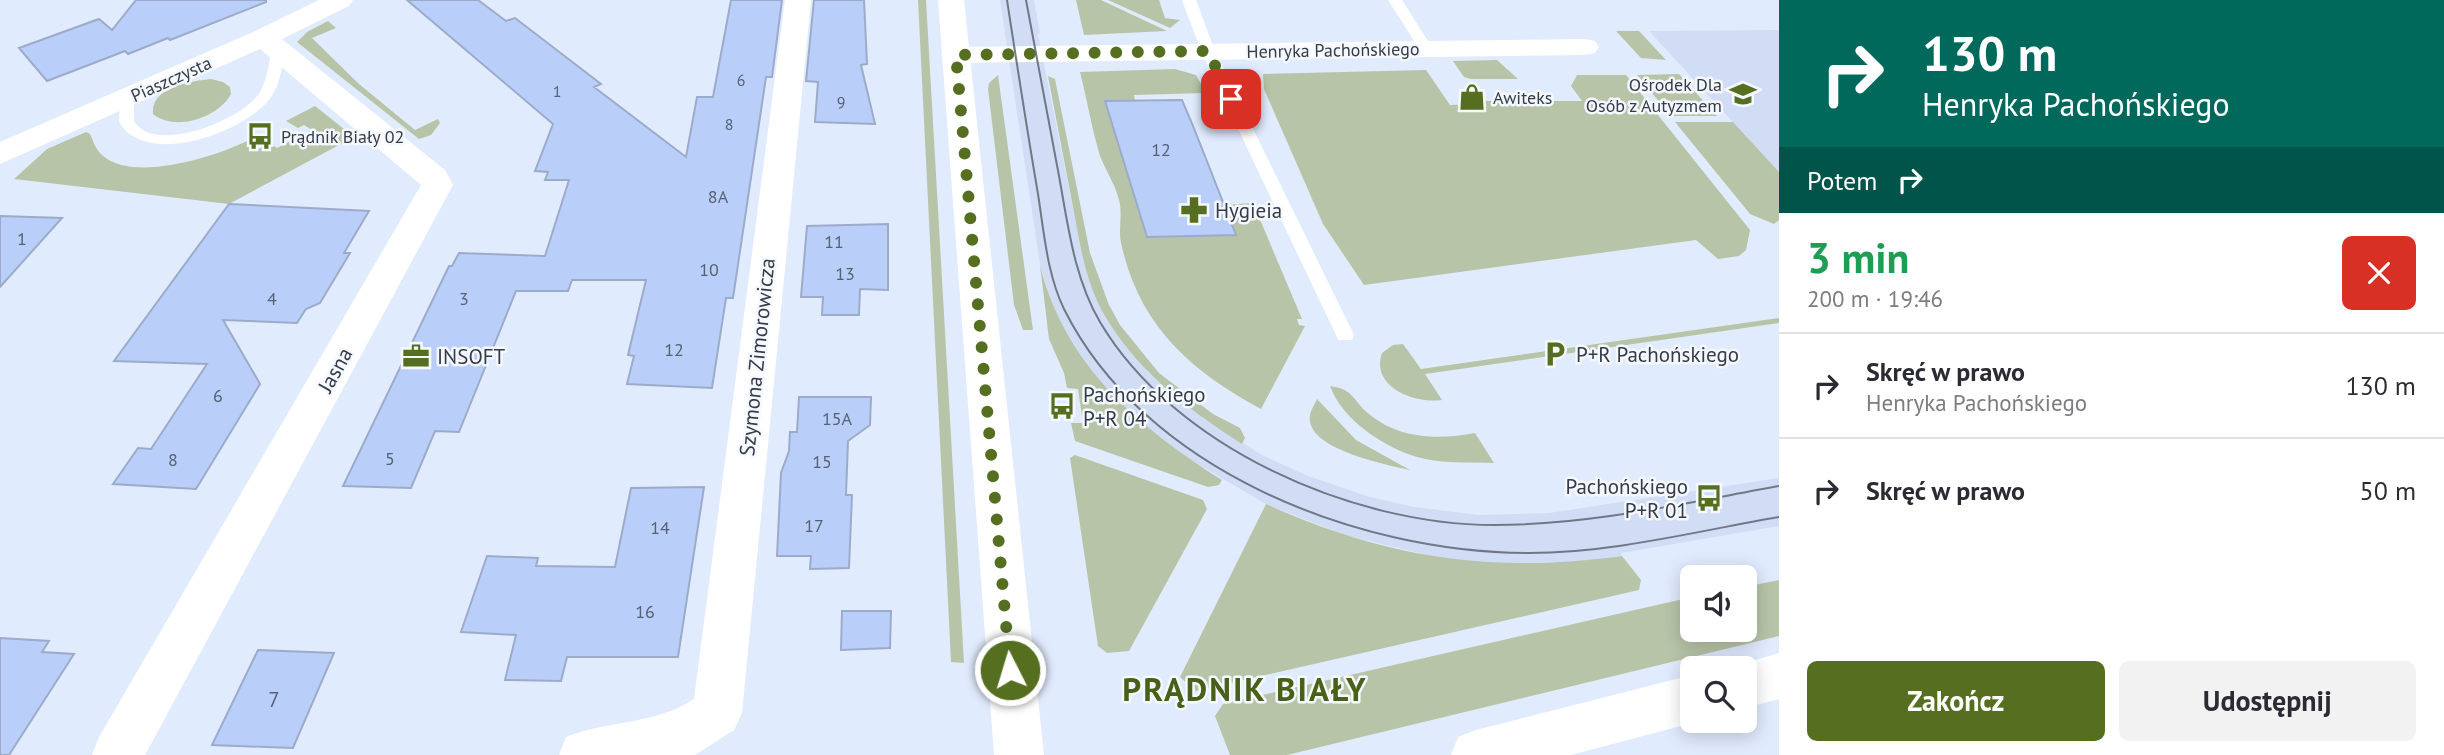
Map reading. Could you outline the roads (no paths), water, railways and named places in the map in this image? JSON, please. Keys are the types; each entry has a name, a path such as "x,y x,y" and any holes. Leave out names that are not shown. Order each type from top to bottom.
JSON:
{"street":[{"name":"Piaszczysta","path":"0,153 127,99 270,44 340,0"},
{"name":"Szymona Zimorowicza","path":"584,755 649,744 688,733 717,713 798,0"},
{"path":"951,0 1019,755"},
{"name":"Jasna","path":"117,755 437,185 435,177 270,44"},
{"name":"Henryka Pachońskiego","path":"956,55 1586,47"},
{"path":"0,171 33,140"},
{"path":"1757,682 1779,676"},
{"path":"1476,755 1680,702"}],"lane":[{"path":"1189,0 1208,51 1345,335"},
{"path":"1395,0 1426,49"},
{"path":"127,99 127,125 135,132 163,139 210,132 235,122 254,109 265,96 272,82 270,44"}],"tram line":[{"path":"1007,0 1047,253 1058,296 1100,366 1146,415 1201,457 1262,491 1327,518 1395,538 1463,549 1529,553 1592,549 1779,517"},
{"path":"1026,0 1069,232 1091,305 1132,367 1173,406 1220,441 1272,470 1326,494 1383,511 1439,521 1494,525 1566,521 1637,512 1779,486"}],"place":[{"name":"Ośrodek Dla Osób z Autyzmem","path":"1743,94"},
{"name":"Awiteks","path":"1472,97"},
{"name":"Prądnik Biały 02","path":"260,136"},
{"name":"Hygieia","path":"1194,210"},
{"name":"P+R Pachońskiego","path":"1555,354"},
{"name":"INSOFT","path":"416,356"},
{"name":"Pachońskiego P+R 04","path":"1062,406"},
{"name":"Pachońskiego P+R 01","path":"1709,498"}],"district":[{"name":"PRĄDNIK BIAŁY","path":"1245,688"}]}
